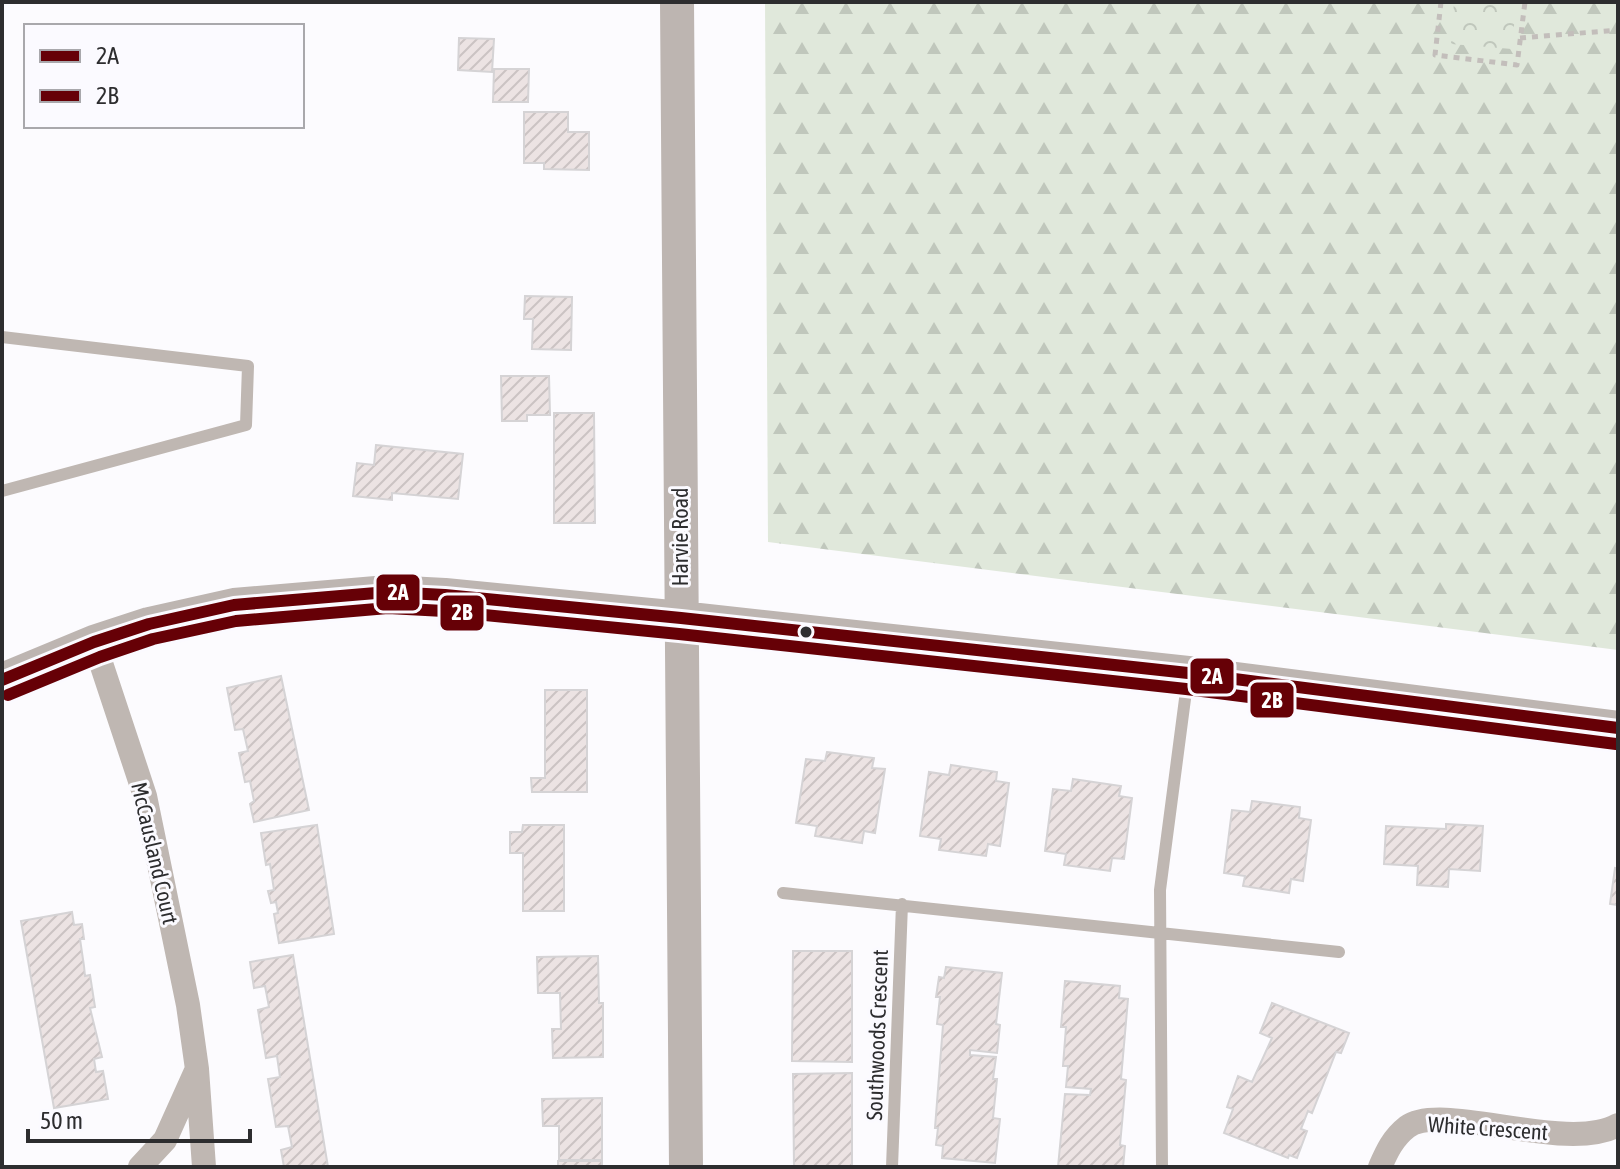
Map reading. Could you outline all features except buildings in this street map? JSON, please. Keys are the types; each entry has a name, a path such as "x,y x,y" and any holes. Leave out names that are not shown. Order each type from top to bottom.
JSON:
{"main road":[{"name":"Harvie Road","path":"677,2 686,1167"},
{"path":"2,680 94,642 149,624 234,605 388,592 681,618 1188,673 1618,728"}],"street":[{"name":"McCausland Court","path":"94,642 145,796 188,1005 197,1069 204,1167"},
{"path":"140,1167 165,1140 197,1069"},
{"name":"White Crescent","path":"1380,1167 1389,1144 1409,1125 1434,1120 1577,1135 1604,1133 1618,1125"}],"lane":[{"path":"2,337 248,366 246,425 2,491"},
{"path":"1162,1167 1160,890 1188,673"},
{"path":"783,893 1339,952"},
{"name":"Southwoods Crescent","path":"892,1167 902,904"}],"path":[{"path":"1441,2 1435,55 1517,65 1525,2"},
{"path":"1520,38 1618,30"}],"green space":[{"path":"765,2 1618,2 1618,650 768,542"},
{"path":"1454,2 1516,2 1512,49 1451,44"}],"transit line":[{"name":"2A","path":"2,680 94,642 149,624 234,605 388,592 681,618 1188,673 1618,728"},
{"name":"2B","path":"8,695 153,639 236,621 388,608 679,634 1186,689 1616,744"}]}
